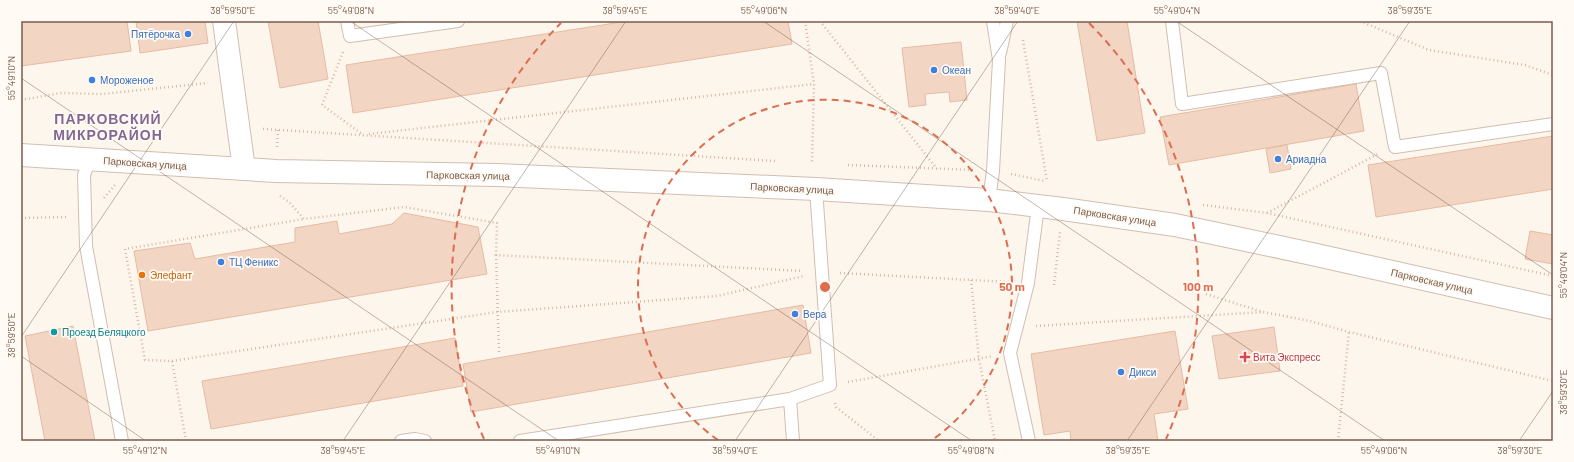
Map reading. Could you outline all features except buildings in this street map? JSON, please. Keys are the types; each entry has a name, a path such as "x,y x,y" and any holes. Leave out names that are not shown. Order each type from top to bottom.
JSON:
{"street":[{"path":"224,21 244,169"},
{"name":"Парковская улица","path":"21,155 306,172 497,175 816,189 989,200 1174,225 1553,308"}],"lane":[{"path":"346,21 350,36 458,21"},
{"path":"993,21 999,60"},
{"path":"989,200 993,171 999,60 1007,21"},
{"path":"1172,21 1182,104 1381,72 1395,147 1553,124"},
{"path":"90,159 84,175 86,246 122,441"},
{"path":"520,441 790,399 830,385 816,189"},
{"path":"1029,441 1010,353 1028,283 1038,206"},
{"path":"790,399 793,441"},
{"path":"401,441 415,439 425,441"}],"path":[{"path":"805,21 814,84 812,164"},
{"path":"820,21 937,169"},
{"path":"1360,21 1429,50 1525,65 1553,75"},
{"path":"350,36 322,105 363,134 814,84"},
{"path":"1023,36 1047,181"},
{"path":"21,100 61,93 102,94 232,81"},
{"path":"1267,214 1368,158 1395,147"},
{"path":"21,218 86,216 117,184"},
{"path":"278,195 289,202 304,219"},
{"path":"499,352 498,312 496,255 497,223 404,207 304,219 125,248 145,360 172,361 498,312 717,296 822,272"},
{"path":"1054,285 1063,209"},
{"path":"496,255 1028,283"},
{"path":"971,280 979,359 995,441"},
{"path":"1206,294 1263,312 1310,321 1553,381"},
{"path":"1032,326 1263,312"},
{"path":"1338,441 1350,332"},
{"path":"879,441 836,407 830,385 1010,353"},
{"path":"172,361 186,441"}],"place":[{"name":"Пятёрочка","path":"188,34"},
{"name":"Океан","path":"934,70"},
{"name":"Мороженое","path":"92,80"},
{"name":"Ариадна","path":"1278,159"},
{"name":"ТЦ Феникс","path":"221,262"},
{"name":"Элефант","path":"142,275"},
{"name":"Вера","path":"795,314"},
{"name":"Проезд Беляцкого","path":"54,332"},
{"name":"Вита Экспресс","path":"1245,357"},
{"name":"Дикси","path":"1121,372"}],"district":[{"name":"ПАРКОВСКИЙ МИКРОРАЙОН","path":"108,128"}]}
